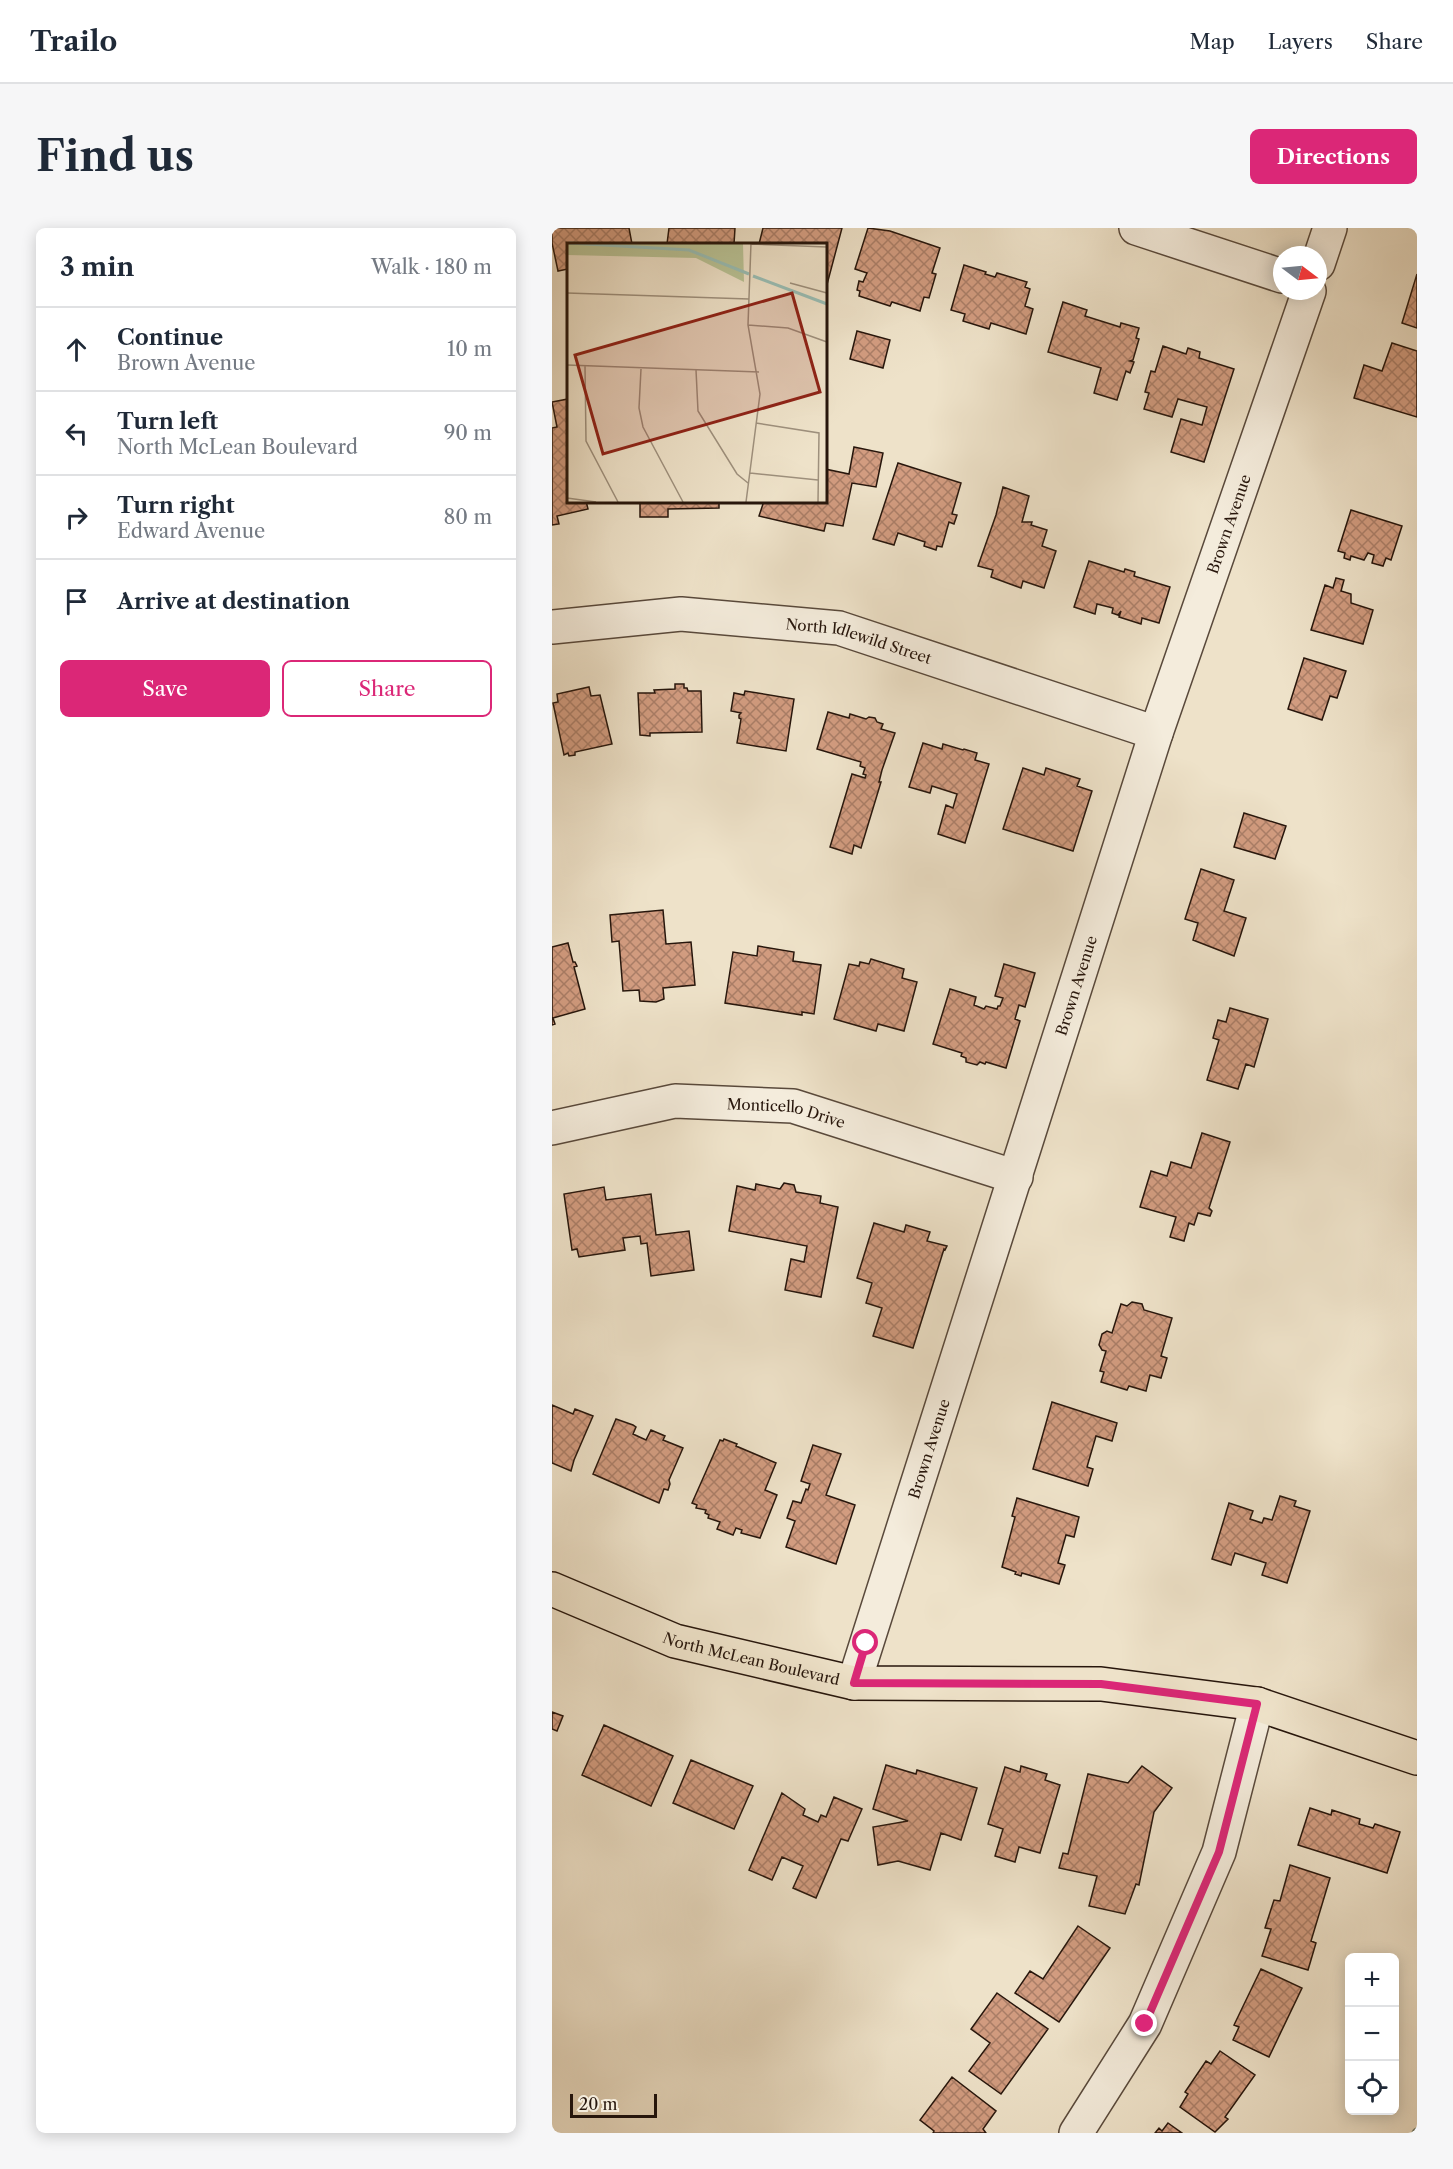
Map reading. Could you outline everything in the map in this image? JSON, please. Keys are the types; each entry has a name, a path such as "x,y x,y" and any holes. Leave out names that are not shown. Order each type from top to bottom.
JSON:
{"main road":[{"name":"North McLean Boulevard","path":"552,1589 675,1641 854,1683 1101,1684 1257,1704 1417,1758"}],"street":[{"path":"1136,228 1273,273"},
{"path":"1324,246 1330,228"},
{"name":"Brown Avenue","path":"854,1683 1156,734 1306,300"},
{"name":"North Idlewild Street","path":"552,627 681,615 839,628 1156,734"},
{"name":"Monticello Drive","path":"552,1128 675,1101 794,1106 1016,1178"},
{"path":"1076,2133 1145,2024 1219,1852 1257,1704"}],"building":[{"path":"552,228 629,228 632,243 567,243 567,269 558,271 552,243"},
{"path":"669,228 735,228 734,243 667,243"},
{"path":"763,228 842,228 826,288 826,243 759,243"},
{"path":"868,228 890,231 940,248 932,273 936,274 929,298 924,297 920,311 892,302 890,306 859,296 860,291 857,290 859,281 863,282 867,273 855,269"},
{"path":"964,265 995,277 997,273 1027,282 1025,287 1030,289 1025,306 1033,309 1026,334 991,323 989,329 963,321 965,314 951,310"},
{"path":"1417,274 1417,328 1402,323"},
{"path":"1063,302 1087,310 1085,316 1120,327 1121,323 1139,328 1136,338 1139,339 1133,360 1130,361 1134,362 1130,373 1126,371 1117,400 1094,393 1101,368 1048,352"},
{"path":"857,331 890,340 883,368 850,359"},
{"path":"1392,343 1417,351 1417,417 1354,398 1364,365 1382,371"},
{"path":"1163,346 1186,354 1188,348 1200,352 1199,358 1234,369 1204,462 1171,452 1181,419 1202,425 1207,407 1178,399 1172,417 1144,409 1149,393 1145,392 1151,371 1155,372"},
{"path":"567,399 567,502 586,502 588,509 557,516 559,524 552,525 552,428 557,427 552,402"},
{"path":"854,447 883,453 876,487 852,483 843,526 826,523 824,531 759,516 764,502 826,502 826,469 849,474"},
{"path":"898,463 961,483 952,514 957,515 954,524 949,522 942,547 937,546 936,550 924,546 925,542 898,533 894,545 873,539"},
{"path":"1003,487 1029,496 1022,522 1032,522 1031,525 1047,530 1042,546 1056,551 1044,588 1023,581 1021,588 991,577 993,570 978,566"},
{"path":"640,502 719,502 719,508 668,509 668,517 640,517"},
{"path":"1351,510 1402,526 1391,560 1386,558 1383,566 1372,563 1374,555 1368,553 1364,560 1351,556 1350,560 1344,558 1345,553 1338,551"},
{"path":"1089,561 1124,572 1125,569 1135,572 1134,576 1170,587 1159,623 1142,618 1141,624 1119,617 1121,611 1118,615 1112,613 1113,608 1097,604 1095,614 1074,607"},
{"path":"1336,578 1344,580 1341,591 1351,594 1351,603 1373,610 1363,644 1311,630 1325,585 1333,588"},
{"path":"1304,658 1346,671 1337,698 1330,696 1322,720 1288,709"},
{"path":"675,684 684,684 684,688 688,691 701,691 702,732 640,735 638,693 655,693 654,690 675,689"},
{"path":"589,687 591,696 600,695 612,744 575,752 575,755 569,756 568,753 564,755 553,703 558,702 557,694"},
{"path":"745,691 794,699 786,751 737,743 741,713 731,711 734,693 744,695"},
{"path":"828,712 849,718 850,714 866,719 875,718 877,722 883,724 881,729 895,733 882,770 879,782 881,782 861,848 854,845 852,854 830,847 852,774 865,778 866,775 863,774 865,768 860,766 861,762 817,749"},
{"path":"923,743 942,749 943,744 977,753 975,760 989,764 965,843 938,834 946,805 953,808 957,794 932,786 930,793 909,787"},
{"path":"1023,768 1044,775 1046,768 1080,779 1077,786 1092,791 1073,851 1003,829"},
{"path":"1244,813 1286,826 1275,859 1234,847"},
{"path":"1201,869 1234,880 1224,911 1246,918 1234,956 1193,940 1198,923 1185,919"},
{"path":"663,910 666,944 691,942 695,985 663,988 664,999 656,1002 640,1001 639,990 623,991 619,941 612,942 610,915"},
{"path":"568,943 573,962 577,966 574,967 585,1009 553,1018 555,1024 552,1025 552,947"},
{"path":"758,946 794,952 793,961 821,965 814,1014 802,1012 802,1015 725,1003 733,952 757,956"},
{"path":"871,959 904,969 902,978 917,982 904,1031 878,1024 876,1031 834,1019 849,964 859,966 860,962 869,964"},
{"path":"1004,964 1035,973 1025,1007 1019,1005 1015,1019 1020,1021 1006,1068 986,1062 985,1064 980,1062 977,1065 966,1062 966,1058 961,1056 962,1053 933,1044 950,989 976,997 974,1005 984,1009 986,1006 997,1009 1000,1006 1003,998 995,996"},
{"path":"1230,1008 1268,1019 1254,1067 1246,1064 1238,1089 1207,1080 1219,1040 1213,1038 1218,1020 1226,1022"},
{"path":"1202,1133 1230,1142 1209,1208 1212,1211 1210,1216 1198,1213 1194,1225 1189,1223 1184,1241 1170,1237 1176,1217 1140,1207 1151,1171 1167,1176 1171,1162 1191,1168"},
{"path":"784,1183 794,1185 796,1192 821,1196 820,1203 838,1207 821,1297 785,1290 791,1259 804,1262 807,1246 729,1231 737,1186 755,1190 756,1184 780,1189"},
{"path":"604,1187 606,1200 651,1194 656,1235 689,1231 694,1270 651,1276 647,1243 641,1244 640,1236 623,1238 625,1250 579,1257 577,1249 572,1250 564,1194"},
{"path":"874,1223 904,1232 906,1225 930,1232 927,1241 947,1246 944,1249 913,1348 873,1336 882,1308 866,1303 872,1283 857,1278"},
{"path":"1132,1302 1142,1304 1144,1310 1172,1318 1161,1356 1167,1358 1161,1378 1150,1375 1146,1391 1129,1386 1127,1390 1101,1382 1104,1372 1100,1371 1106,1351 1102,1350 1099,1345 1102,1334 1107,1331 1112,1333 1121,1304 1127,1306"},
{"path":"1052,1402 1117,1423 1112,1441 1096,1436 1087,1467 1093,1469 1088,1486 1033,1469"},
{"path":"552,1405 573,1414 575,1409 593,1416 571,1471 552,1463"},
{"path":"616,1419 636,1427 633,1434 646,1440 651,1430 665,1436 663,1440 683,1448 669,1480 668,1490 664,1489 659,1503 593,1474"},
{"path":"724,1439 776,1463 765,1490 777,1495 760,1538 741,1533 742,1530 736,1528 733,1535 717,1529 720,1522 708,1518 706,1510 696,1508 697,1505 692,1503 720,1440"},
{"path":"813,1445 841,1454 826,1495 855,1505 836,1564 786,1547 795,1521 787,1518 793,1501 801,1503 810,1484 801,1481"},
{"path":"1280,1496 1296,1501 1294,1506 1310,1511 1287,1583 1262,1575 1266,1563 1235,1553 1231,1565 1212,1559 1229,1503 1253,1511 1250,1519 1262,1523 1264,1518 1272,1520"},
{"path":"1017,1498 1079,1517 1074,1537 1066,1535 1058,1563 1065,1565 1059,1584 1022,1573 1021,1576 1002,1567 1015,1517 1012,1516"},
{"path":"552,1712 563,1716 557,1731 552,1729"},
{"path":"604,1725 673,1756 651,1806 582,1775"},
{"path":"691,1760 753,1786 734,1829 673,1803"},
{"path":"886,1765 916,1774 917,1770 977,1788 961,1840 941,1833 930,1870 898,1861 878,1865 873,1827 908,1821 873,1809"},
{"path":"1021,1766 1047,1774 1045,1780 1060,1785 1040,1853 1019,1847 1015,1862 995,1856 1003,1829 988,1824 1005,1767 1020,1772"},
{"path":"1142,1766 1172,1788 1154,1812 1139,1885 1136,1884 1125,1914 1089,1906 1097,1876 1059,1868 1063,1853 1068,1854 1088,1774 1128,1783"},
{"path":"782,1793 805,1809 803,1815 818,1822 821,1815 826,1817 834,1797 862,1809 848,1841 841,1839 816,1898 793,1888 803,1866 782,1857 772,1880 749,1870"},
{"path":"1310,1808 1331,1815 1332,1810 1360,1819 1359,1824 1373,1828 1375,1824 1400,1832 1387,1873 1298,1845"},
{"path":"1290,1865 1330,1878 1311,1941 1316,1943 1308,1970 1262,1956 1271,1929 1265,1928 1274,1900 1280,1901"},
{"path":"1078,1926 1110,1948 1059,2022 1015,1993 1030,1971 1043,1979"},
{"path":"1261,1969 1302,1988 1269,2057 1233,2040 1239,2027 1234,2025"},
{"path":"997,1993 1048,2029 1001,2094 969,2071 990,2043 971,2029"},
{"path":"1220,2051 1255,2075 1225,2117 1228,2119 1215,2132 1180,2107 1188,2094 1185,2092 1206,2061 1211,2064"},
{"path":"952,2077 996,2111 983,2129 986,2133 933,2133 934,2131 920,2120"},
{"path":"1168,2123 1182,2133 1155,2133 1159,2128 1162,2131"}],"route":[{"path":"866,1643 854,1683 1101,1684 1257,1704 1219,1852 1145,2024"}]}
